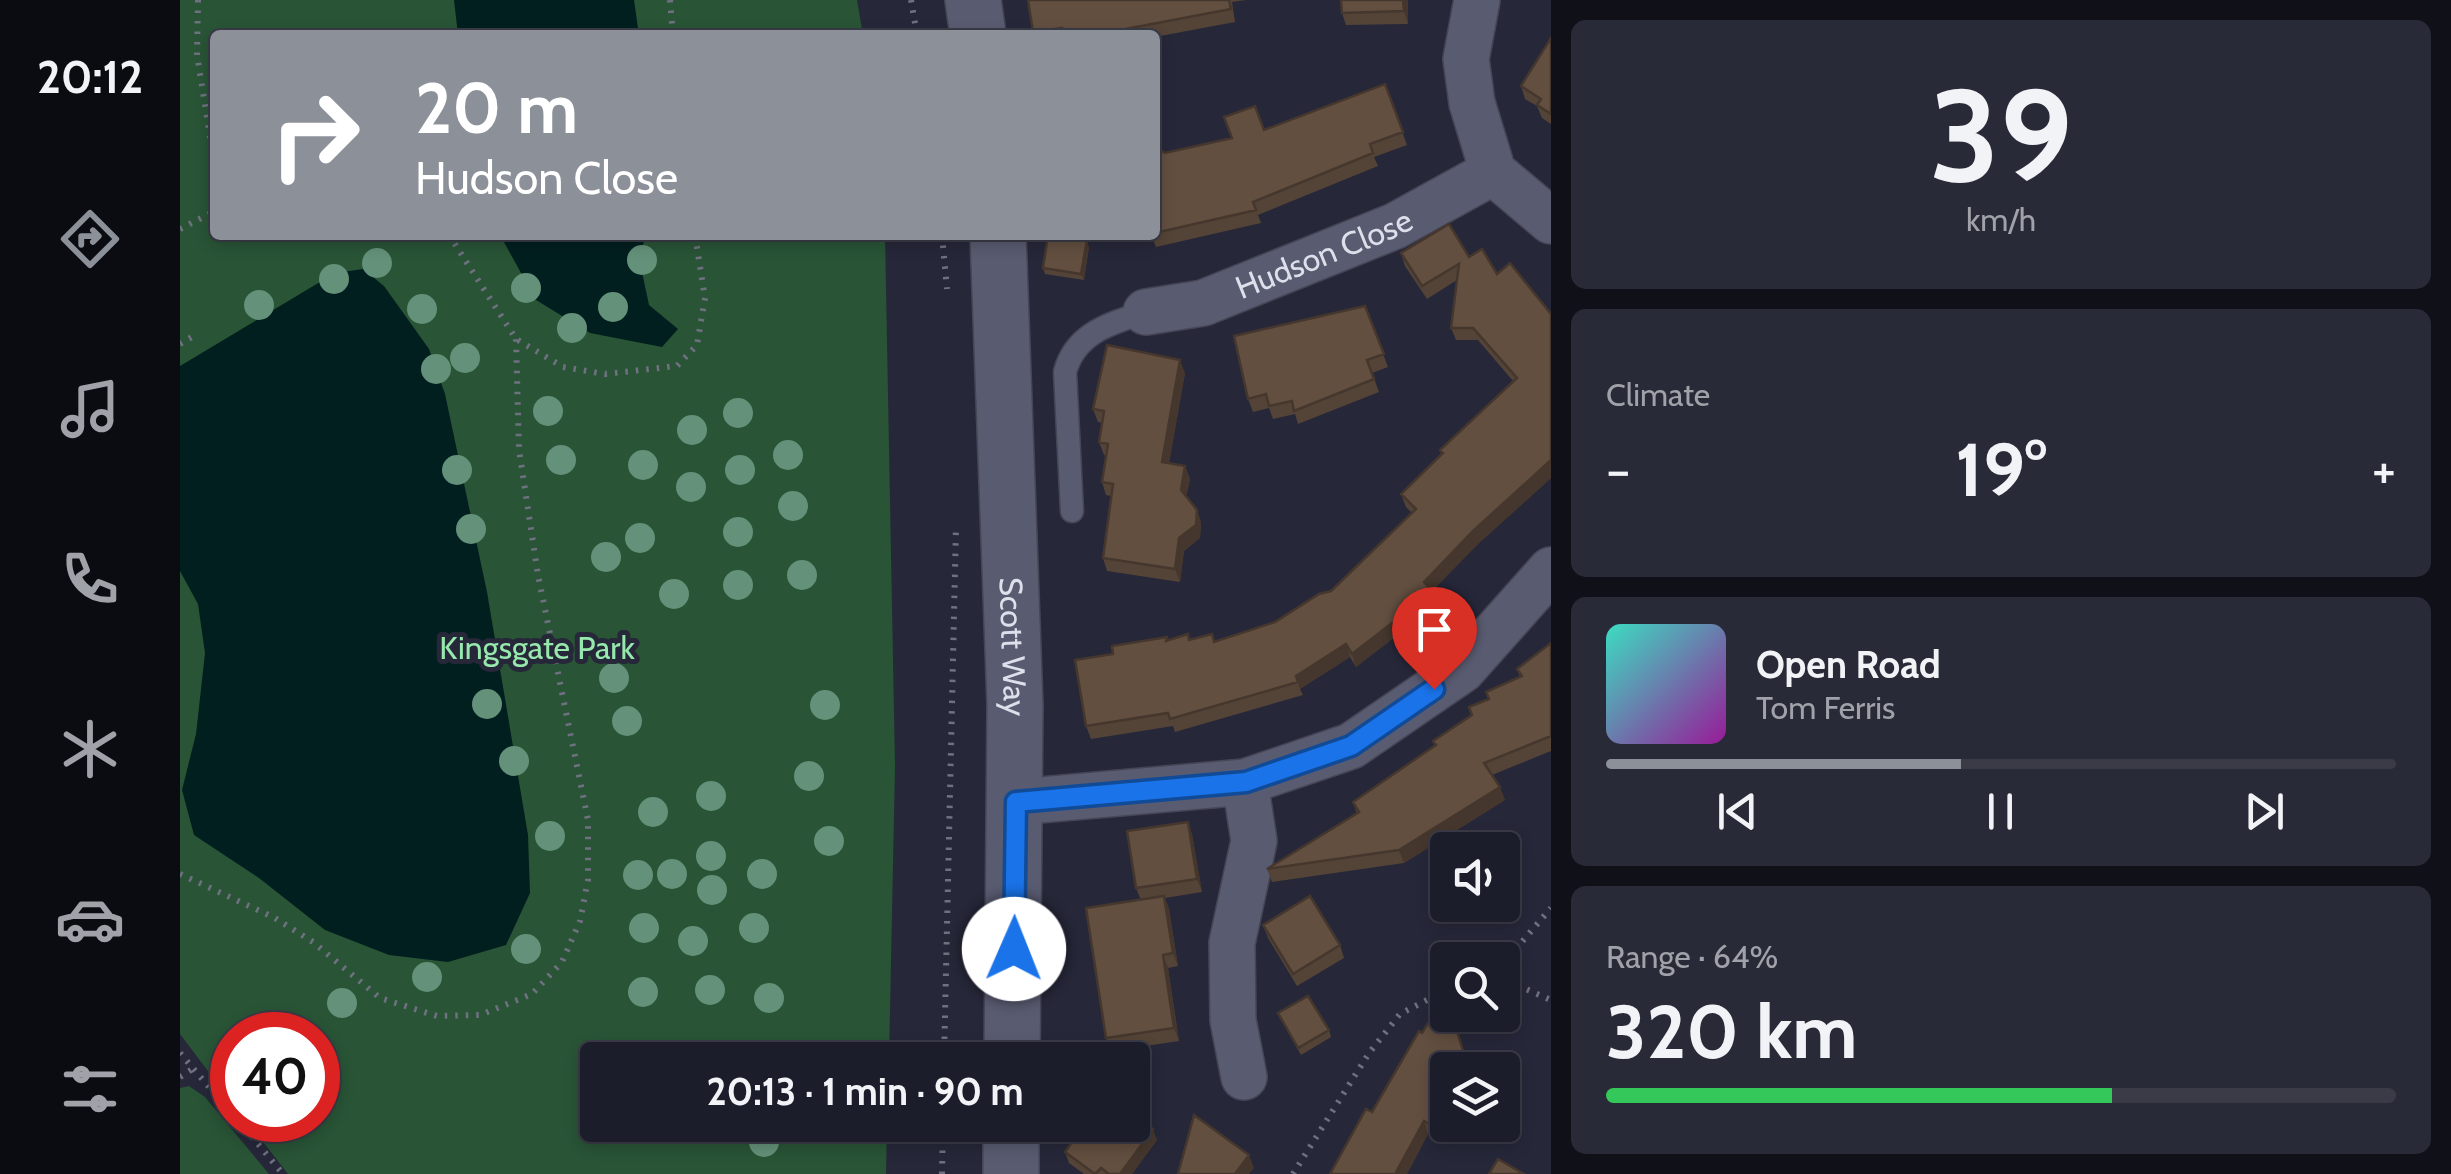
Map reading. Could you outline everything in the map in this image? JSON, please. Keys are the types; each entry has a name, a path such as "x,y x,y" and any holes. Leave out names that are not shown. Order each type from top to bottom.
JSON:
{"street":[{"path":"973,0 977,30"},
{"path":"1477,0 1466,59 1472,103 1493,172 1551,221"},
{"name":"Hudson Close","path":"1146,312 1202,303 1395,226 1493,172"},
{"name":"Scott Way","path":"998,240 1016,802 1012,1042"},
{"path":"1016,802 1246,782 1351,746 1462,670 1551,570"},
{"path":"1244,1077 1233,1020 1232,943 1254,841 1246,782"},
{"path":"1010,1174 1011,1142"}],"lane":[{"path":"1072,511 1065,372 1070,354 1080,341 1112,322 1146,312"}],"path":[{"path":"198,0 197,56 210,137"},
{"path":"670,0 673,30"},
{"path":"911,0 917,30"},
{"path":"180,229 210,213"},
{"path":"452,240 516,339 564,366 605,374 677,366 697,345 705,298 696,240"},
{"path":"942,240 947,290"},
{"path":"180,344 192,337"},
{"path":"180,874 275,918 313,942 380,998 437,1016 480,1014 532,994 562,962 580,921 588,880 588,820 538,576 524,486 519,450 516,339"},
{"path":"944,1042 956,521"},
{"path":"1520,946 1551,908"},
{"path":"1520,986 1551,1000"},
{"path":"1293,1174 1369,1053 1400,1014 1430,998"},
{"path":"180,1052 210,1087"},
{"path":"180,1077 194,1068"},
{"path":"257,1142 284,1174"},
{"path":"942,1174 943,1142"}],"green space":[{"name":"Kingsgate Park","path":"180,0 857,0 862,30 210,30 210,240 885,240 895,766 889,1042 580,1042 580,1142 887,1142 886,1174 288,1174 263,1142 340,1142 340,1012 210,1012 210,1074 180,1034"},
{"path":"189,1086 210,1103 210,1142 242,1142 269,1174 180,1174 180,1088"}],"shaded area":[{"path":"454,0 634,0 638,30 457,30"},
{"path":"503,240 644,240 639,258 649,305 678,329 662,347 590,333 536,300"},
{"path":"363,269 384,286 429,349 445,394 487,592 528,835 530,893 506,945 448,962 389,955 325,930 259,878 194,835 182,790 196,734 205,653 198,604 180,571 180,366 335,273"}],"building":[{"path":"1028,0 1229,0 1231,9 1120,30 1033,30"},
{"path":"1341,0 1403,0 1404,11 1342,13"},
{"path":"1551,38 1551,114 1537,105 1541,99 1521,86"},
{"path":"1385,84 1403,132 1370,144 1373,153 1253,202 1256,210 1160,232 1160,150 1165,153 1232,138 1224,117 1255,106 1264,130"},
{"path":"1449,224 1469,257 1482,249 1497,274 1510,263 1551,314 1551,460 1424,582 1432,592 1352,654 1346,644 1296,676 1298,682 1170,719 1168,713 1086,726 1075,660 1113,654 1112,646 1167,637 1166,641 1188,634 1189,640 1212,634 1214,642 1275,622 1319,594 1331,591 1416,509 1401,494 1443,453 1440,450 1517,378 1473,328 1451,328 1459,264 1422,286 1401,253"},
{"path":"1047,240 1087,240 1081,274 1043,268"},
{"path":"1365,306 1384,354 1367,360 1374,379 1294,411 1292,401 1269,406 1266,394 1248,399 1234,336"},
{"path":"1107,345 1180,360 1162,462 1185,466 1181,490 1197,510 1196,525 1179,538 1175,569 1103,558 1113,484 1102,482 1108,444 1099,442 1104,411 1093,409"},
{"path":"1551,643 1551,736 1484,763 1500,787 1399,850 1267,869 1359,812 1353,802 1436,745 1433,741 1472,715 1469,707 1489,699 1486,692 1522,676 1517,669"},
{"path":"1188,822 1197,879 1136,888 1127,831"},
{"path":"1164,896 1173,953 1163,955 1174,1028 1106,1038 1086,908"},
{"path":"1310,896 1340,945 1293,974 1263,925"},
{"path":"1308,996 1329,1030 1298,1048 1278,1013"},
{"path":"1430,1020 1430,1032 1457,1032 1463,1052 1430,1052 1430,1124 1424,1121 1395,1174 1330,1174 1366,1109 1372,1112 1419,1031 1422,1033"},
{"path":"1194,1115 1249,1155 1235,1174 1178,1174"},
{"path":"1072,1142 1143,1142 1120,1174 1109,1174 1101,1168 1095,1174 1065,1152"},
{"path":"1498,1159 1524,1174 1489,1174"}],"route":[{"path":"1014,949 1016,802 1246,782 1351,746 1434,689"}]}
